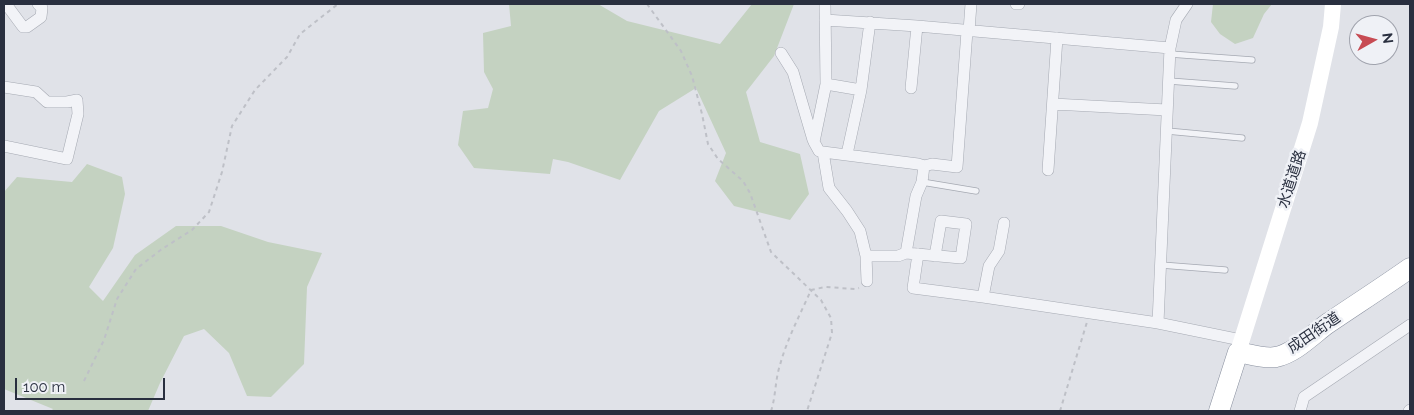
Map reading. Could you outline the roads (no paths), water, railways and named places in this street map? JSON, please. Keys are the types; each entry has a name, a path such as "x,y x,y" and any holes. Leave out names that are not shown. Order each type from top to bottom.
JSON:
{"highway":[{"name":"成田街道","path":"1240,346 1269,357 1275,357 1293,350 1327,324 1410,268"},
{"path":"1219,411 1240,346"}],"street":[{"path":"6,4 22,27 27,27 41,18 42,8 38,4"},
{"path":"814,142 826,84 825,4"},
{"path":"781,53 793,72 814,142 819,151 924,166 932,164 957,167 971,4"},
{"path":"1158,323 1170,51 1176,20 1187,4"},
{"name":"水道道路","path":"1240,346 1310,122 1331,26 1333,4"},
{"path":"825,20 1057,38 1170,51"},
{"path":"847,154 861,90 870,22"},
{"path":"911,88 917,26"},
{"path":"1048,170 1057,38"},
{"path":"826,84 861,90"},
{"path":"4,87 36,92 47,102 77,100 78,114 67,159 4,146"},
{"path":"1053,104 1167,110"},
{"path":"823,152 829,188 860,231 866,256 867,281"},
{"path":"906,253 916,196 922,182 924,166"},
{"path":"983,297 989,266 999,251 1004,223"},
{"path":"866,256 898,256 906,253 935,256"},
{"path":"918,254 913,288 1158,323 1240,346"},
{"path":"1300,411 1304,397 1410,325"}],"lane":[{"path":"1170,51 1252,60"},
{"path":"1169,81 1235,86"},
{"path":"1167,131 1242,138"},
{"path":"922,182 976,191"},
{"path":"1161,265 1225,270"}]}
